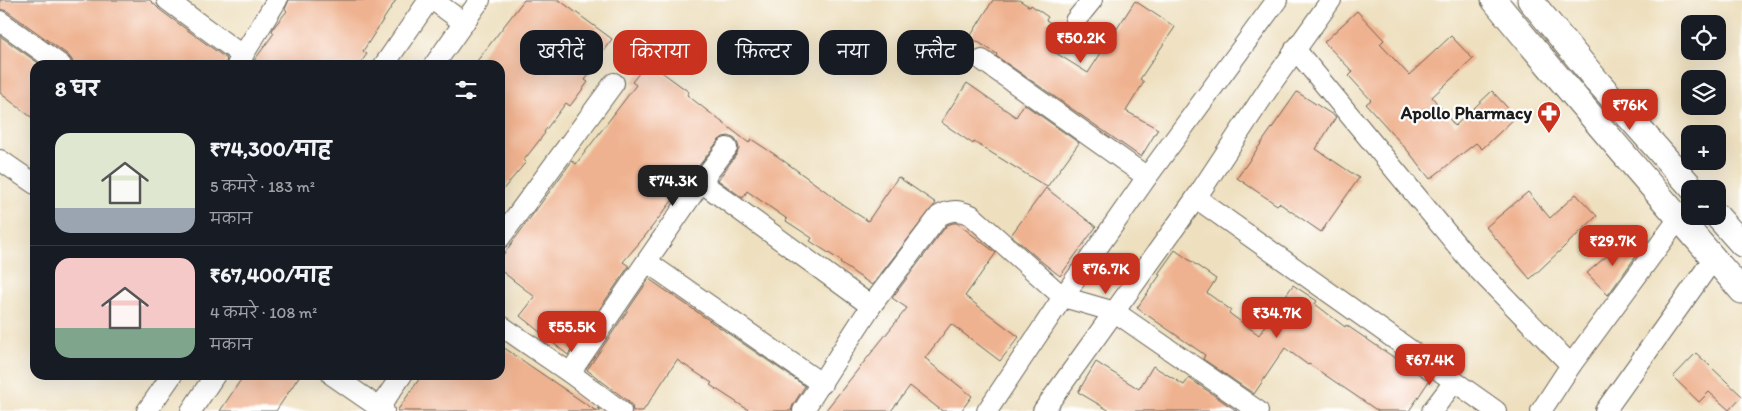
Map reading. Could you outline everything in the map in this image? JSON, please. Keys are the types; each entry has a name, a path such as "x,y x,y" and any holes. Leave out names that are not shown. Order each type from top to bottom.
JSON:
{"street":[{"path":"167,0 240,60 277,0"},
{"path":"387,60 429,0"},
{"path":"433,0 464,23"},
{"path":"438,60 480,0"},
{"path":"1075,21 1092,0"},
{"path":"987,411 1062,297 1277,0"},
{"path":"1043,411 1196,198 1295,49 1331,0"},
{"path":"1494,0 1584,109 1742,291"},
{"path":"1530,0 1597,82 1685,180"},
{"path":"0,22 54,60"},
{"path":"1295,49 1470,261 1571,365"},
{"path":"982,60 1148,177"},
{"path":"505,231 614,83"},
{"path":"570,373 701,182 727,148"},
{"path":"0,160 30,181"},
{"path":"701,182 872,306"},
{"path":"1196,198 1496,411"},
{"path":"803,411 872,306 939,216 949,210 961,211 971,215 1062,297 1115,312 1258,411"},
{"path":"1541,411 1571,365 1680,218"},
{"path":"1725,225 1742,244"},
{"path":"1605,411 1714,258"},
{"path":"646,262 822,384"},
{"path":"505,328 621,411"},
{"path":"147,411 169,380"},
{"path":"191,411 213,380"},
{"path":"339,380 382,409 399,380"},
{"path":"1432,411 1454,382"}],"building":[{"path":"0,0 150,0 160,10 227,59 72,60 68,55 7,11 0,9"},
{"path":"289,0 396,0 363,51 367,54 363,60 255,60 274,33 272,31 274,27 287,11 285,9"},
{"path":"524,0 559,0 600,30 520,30 520,75 589,75 585,80 588,82 570,106 566,103 524,160 526,162 505,187 505,60 478,60"},
{"path":"993,0 1019,0 1030,7 1031,5 1048,17 1046,20 1063,31 1051,50 1088,73 1135,1 1175,27 1140,79 1144,82 1126,111 1158,129 1141,157 974,40 974,31"},
{"path":"1357,11 1384,40 1380,44 1409,75 1451,36 1473,59 1432,97 1455,126 1492,91 1516,117 1482,149 1476,143 1430,179 1366,104 1371,100 1349,76 1353,72 1324,42"},
{"path":"603,32 612,39 603,51"},
{"path":"0,36 34,60 30,60 30,116 0,93"},
{"path":"638,75 666,75 689,92 687,95 749,143 751,139 777,156 834,199 868,221 898,177 936,203 872,285 840,263 841,261 810,241 812,238 747,191 743,198 718,180 739,149 735,139 729,136 723,137 623,262 629,266 568,355 520,316 535,297 505,274 505,252 572,161 576,164 636,85 632,82"},
{"path":"967,83 1016,117 1024,104 1079,143 1047,187 974,142 973,144 941,122"},
{"path":"1297,92 1336,117 1316,149 1359,178 1321,232 1279,203 1277,205 1237,178"},
{"path":"1046,188 1096,227 1060,276 1011,235"},
{"path":"1528,192 1550,218 1576,194 1597,216 1530,279 1486,227"},
{"path":"957,223 996,253 965,296 1019,337 1000,361 951,324 925,358 972,396 961,411 942,411 910,386 891,411 825,411 907,308 892,298 947,225"},
{"path":"1624,241 1637,255 1608,295 1587,273"},
{"path":"1175,250 1216,279 1207,293 1231,310 1229,313 1259,335 1293,285 1317,301 1315,304 1345,327 1346,325 1429,381 1409,411 1378,411 1285,348 1254,394 1203,359 1205,355 1137,308"},
{"path":"649,279 805,386 791,411 750,411 710,385 712,383 677,360 643,411 633,411 628,401 587,370"},
{"path":"505,348 596,411 397,411 419,380 505,380"},
{"path":"1696,353 1742,396 1729,410 1709,392 1699,402 1673,377"},
{"path":"1096,362 1139,389 1153,366 1184,385 1189,378 1237,411 1110,411 1078,392"},
{"path":"241,380 297,380 276,411 220,411"}],"place":[{"name":"Apollo Pharmacy","path":"1549,134"}]}
